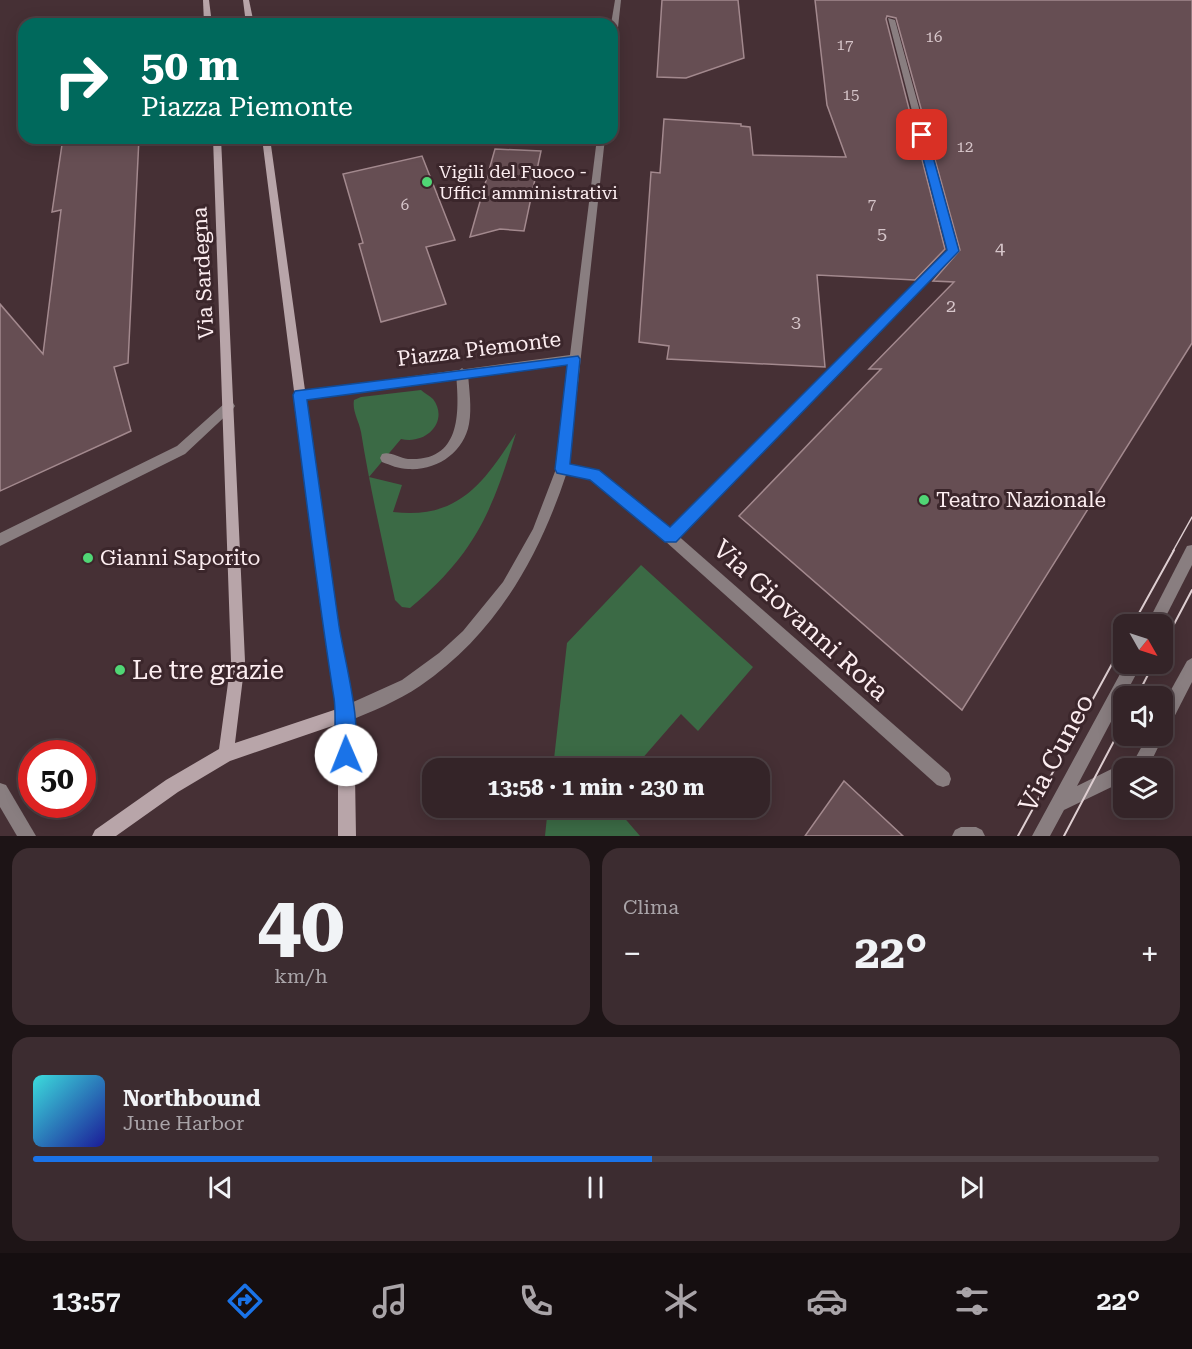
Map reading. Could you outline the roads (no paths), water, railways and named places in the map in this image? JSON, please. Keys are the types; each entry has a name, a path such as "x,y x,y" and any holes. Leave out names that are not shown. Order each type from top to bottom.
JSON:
{"main road":[{"path":"206,0 208,18"},
{"path":"246,0 249,18"},
{"name":"Via Sardegna","path":"217,144 229,406"},
{"path":"267,144 331,628 345,714 346,836"},
{"path":"226,754 238,661 229,406"},
{"name":"Piazza Piemonte","path":"101,836 172,786 226,754 345,714"}],"street":[{"path":"616,18 618,0"},
{"path":"670,537 953,251 891,20"},
{"path":"574,359 600,144"},
{"name":"Piazza Piemonte","path":"300,395 574,359 562,469 546,519 528,558 496,605 458,646 414,681 345,714"},
{"path":"386,458 400,465 421,465 440,458 453,445 461,430 464,413 462,373"},
{"path":"0,540 181,450 229,406"},
{"name":"Via Giovanni Rota","path":"562,469 594,474 670,537 943,779"},
{"path":"1159,614 1192,551"},
{"path":"1173,702 1192,666"},
{"name":"Via Cuneo","path":"1041,836 1128,674"},
{"path":"1060,803 1113,777"},
{"path":"0,791 27,836"},
{"path":"961,836 976,836"}],"tram line":[{"path":"1173,551 1192,517"},
{"path":"1139,614 1174,550"},
{"path":"1173,626 1192,590"},
{"path":"1018,836 1113,662"},
{"path":"1142,686 1148,674"},
{"path":"1064,836 1113,743"}],"place":[{"name":"Vigili del Fuoco - Uffici amministrativi","path":"427,182"},
{"name":"Teatro Nazionale","path":"924,500"},
{"name":"Gianni Saporito","path":"88,558"},
{"name":"Le tre grazie","path":"120,670"}]}
